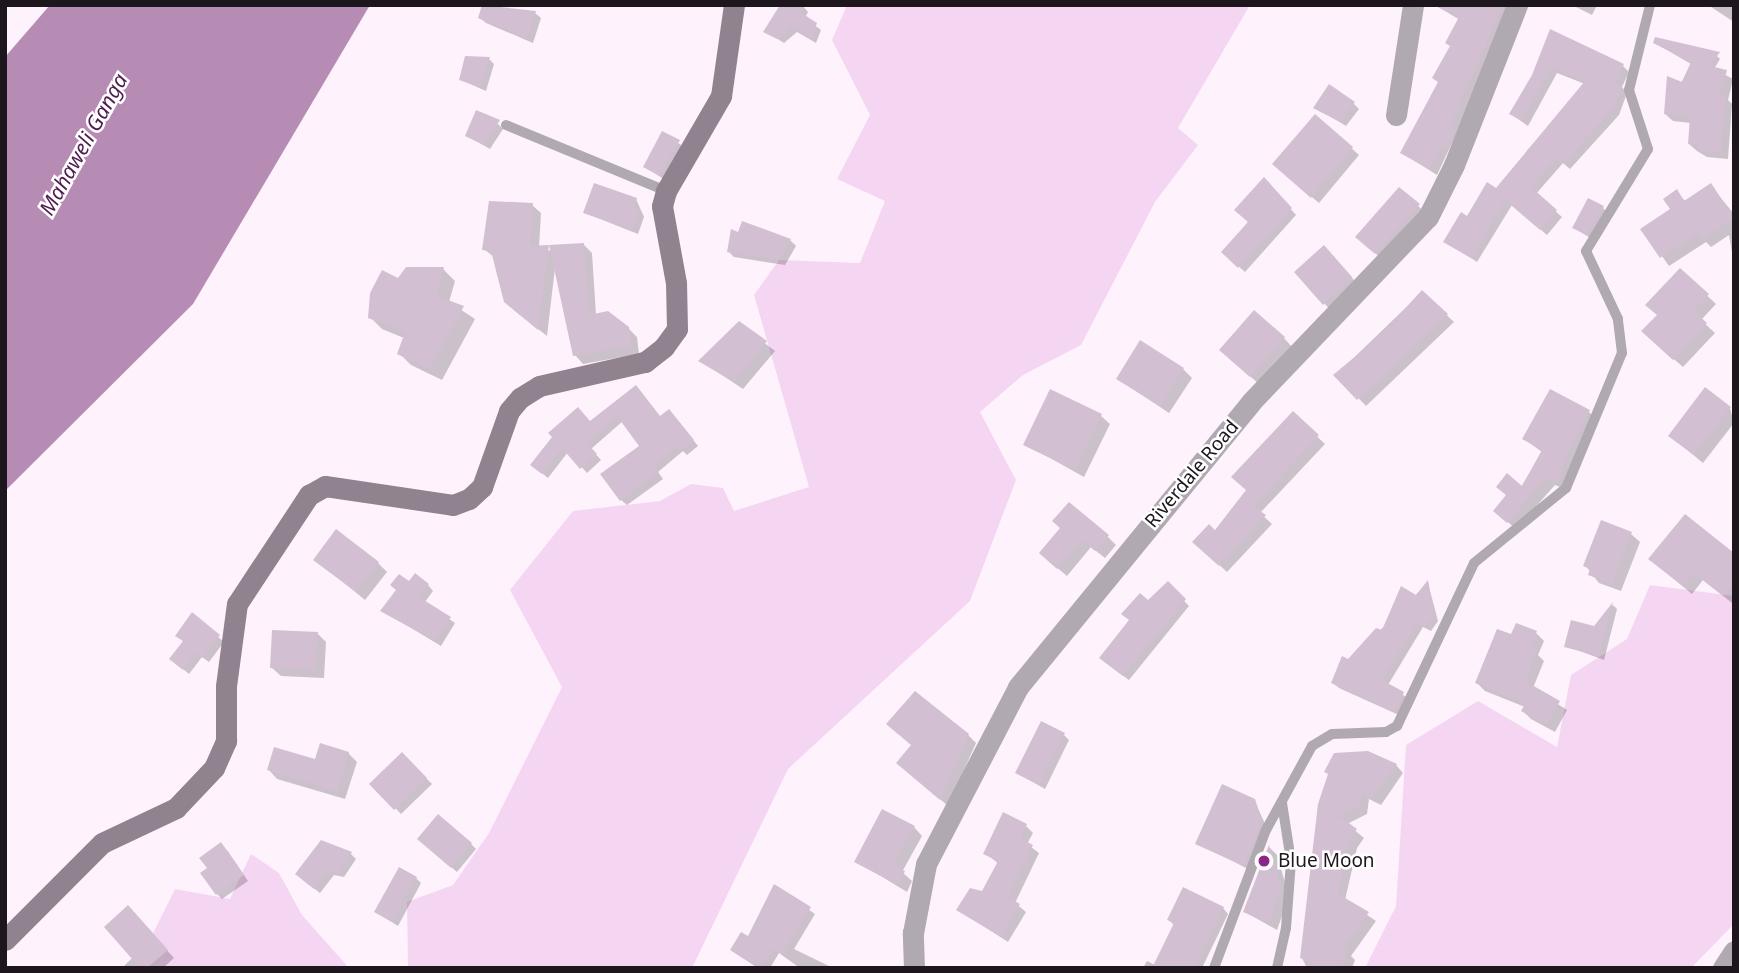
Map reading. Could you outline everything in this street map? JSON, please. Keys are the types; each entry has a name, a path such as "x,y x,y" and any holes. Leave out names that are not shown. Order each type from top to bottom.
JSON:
{"street":[{"path":"5,940 102,843 176,808 214,768 226,741 226,686 233,615 309,495 325,486 453,505 469,499 482,488 509,411 520,397 540,386 645,362 664,347 677,329 676,283 662,221 666,191 722,96 734,5"},
{"path":"1396,115 1413,5"},
{"name":"Riverdale Road","path":"914,968 913,933 926,864 1018,687 1251,402 1428,217 1454,165 1517,5"},
{"path":"1723,968 1734,951"}],"lane":[{"path":"1214,968 1261,842 1312,746 1321,737 1386,732 1397,726 1474,563 1566,488 1622,353 1618,320 1586,251 1648,149 1629,90 1650,5"},
{"path":"506,125 666,191"},
{"path":"1277,968 1286,928 1291,861 1282,803"}],"shaded area":[{"path":"847,5 1250,5 1178,128 1198,145 1155,202 1081,345 1023,375 980,412 1016,480 970,601 788,769 692,968 408,968 407,902 453,885 489,833 562,687 510,590 573,511 660,501 691,484 723,488 734,511 809,487 754,295 779,260 860,263 885,201 837,179 870,115 832,40"},
{"path":"1650,585 1734,596 1734,924 1691,968 1365,968 1396,906 1406,745 1478,701 1557,747 1571,675 1627,639"},
{"path":"251,854 279,873 302,915 349,968 136,968 175,889 230,899"}],"water":[{"name":"Mahaweli Ganga","path":"50,5 370,5 193,304 5,491 5,57"}],"building":[{"path":"482,5 536,11 527,39 478,18"},
{"path":"780,5 804,5 800,12 817,23 811,39 791,27 777,39 763,32"},
{"path":"1433,5 1503,5 1451,125 1455,127 1446,149 1441,147 1429,169 1400,153 1438,82 1432,78 1450,46 1445,43 1459,17"},
{"path":"1550,29 1624,64 1615,82 1622,85 1621,91 1613,108 1563,164 1556,158 1531,187 1557,210 1540,230 1505,200 1471,258 1443,242 1461,212 1467,216 1487,182 1496,188 1585,81 1551,68 1522,121 1509,114 1532,75"},
{"path":"1655,37 1720,52 1710,66 1727,70 1720,95 1726,95 1721,152 1697,151 1698,145 1688,144 1690,116 1664,114 1667,76 1682,82 1691,62 1653,43"},
{"path":"465,56 490,57 480,87 459,80"},
{"path":"1329,84 1355,102 1340,122 1313,108"},
{"path":"476,110 500,120 484,145 465,136"},
{"path":"1315,114 1353,147 1311,198 1272,164"},
{"path":"662,131 680,140 660,176 643,167"},
{"path":"1264,177 1292,208 1238,268 1221,252 1248,222 1234,210"},
{"path":"594,183 637,198 634,208 640,210 633,230 583,213"},
{"path":"1711,183 1734,218 1701,240 1697,234 1660,258 1640,229 1670,209 1663,199 1677,189 1684,201"},
{"path":"1399,187 1420,204 1375,254 1355,237"},
{"path":"1588,198 1604,206 1587,235 1572,228"},
{"path":"489,201 533,203 530,246 549,245 538,330 504,302 491,251 482,250"},
{"path":"742,221 791,239 779,260 727,252 731,229 738,232"},
{"path":"584,243 589,315 608,311 629,327 631,346 573,356 549,245"},
{"path":"1324,245 1352,277 1323,305 1294,272"},
{"path":"406,267 444,267 437,296 464,306 430,369 397,354 405,332 368,318 370,293 382,270 398,278"},
{"path":"1680,268 1709,294 1694,311 1707,323 1673,360 1641,331 1657,315 1645,305"},
{"path":"1422,290 1448,314 1357,400 1333,375 1381,335"},
{"path":"1254,310 1285,337 1250,377 1219,350"},
{"path":"739,321 767,341 734,382 698,361"},
{"path":"1140,340 1184,368 1160,406 1116,379"},
{"path":"636,385 660,416 669,409 694,440 680,451 677,447 654,466 659,473 620,501 600,474 639,446 617,416 587,443 597,454 580,469 562,448 542,474 530,465 552,437 548,433 578,407 590,421"},
{"path":"1705,387 1731,407 1694,455 1668,436"},
{"path":"1050,389 1102,414 1075,470 1023,445"},
{"path":"1550,389 1590,410 1564,462 1559,483 1546,478 1507,523 1493,511 1506,495 1496,487 1507,473 1522,486 1542,450 1522,439"},
{"path":"1293,411 1319,435 1253,506 1266,515 1219,566 1192,542 1209,524 1215,530 1246,490 1231,477"},
{"path":"1069,502 1109,535 1095,551 1082,540 1057,569 1039,553 1060,528 1052,521"},
{"path":"1685,514 1734,553 1734,582 1723,596 1694,573 1683,586 1648,559"},
{"path":"1601,520 1632,532 1612,584 1588,575 1590,569 1583,566"},
{"path":"336,529 379,562 356,592 313,560"},
{"path":"415,573 429,584 419,597 451,617 435,641 380,611 396,590 390,585 399,574 409,581"},
{"path":"1428,580 1434,615 1425,627 1417,623 1382,680 1404,692 1395,712 1331,683 1342,656 1348,659 1376,628 1382,630 1401,586 1416,595"},
{"path":"1168,581 1186,599 1123,676 1099,658 1129,620 1121,614 1140,593 1148,600"},
{"path":"1613,602 1599,656 1564,647 1571,620 1594,626"},
{"path":"192,612 220,635 203,658 196,653 183,670 169,659 183,641 175,636"},
{"path":"1516,623 1537,631 1531,645 1537,652 1525,681 1560,701 1546,725 1521,711 1525,704 1475,683 1497,629 1511,634"},
{"path":"272,630 318,632 316,670 270,668"},
{"path":"915,691 969,734 940,800 896,763 911,745 886,724"},
{"path":"1041,721 1065,733 1039,785 1015,773"},
{"path":"320,743 349,752 337,792 267,770 274,747 315,759"},
{"path":"1368,751 1397,764 1372,798 1362,793 1360,807 1339,816 1357,829 1349,840 1338,894 1369,912 1343,949 1348,951 1341,968 1305,968 1308,961 1300,958 1318,804 1328,774 1324,772 1334,753"},
{"path":"402,752 427,778 394,810 369,784"},
{"path":"1222,784 1255,799 1262,821 1244,866 1195,844"},
{"path":"882,809 915,826 893,865 905,871 898,885 854,862"},
{"path":"1003,812 1027,824 1020,838 1033,845 1008,897 1020,904 1001,937 956,910 970,888 982,891 998,861 983,854"},
{"path":"438,814 472,843 451,868 417,839"},
{"path":"321,840 352,852 339,873 328,870 314,889 295,874"},
{"path":"221,842 244,875 216,895 200,873 207,868 199,858"},
{"name":"Blue Moon","path":"1269,845 1281,887 1269,923 1243,912"},
{"path":"399,867 417,877 392,922 374,912"},
{"path":"774,884 811,907 782,954 774,949 758,968 730,950 741,932 748,936"},
{"path":"1183,887 1224,907 1194,968 1152,968 1174,923 1167,920"},
{"path":"128,905 168,950 147,968 140,968 104,927"}],"place":[{"name":"Blue Moon","path":"1264,861"}]}
